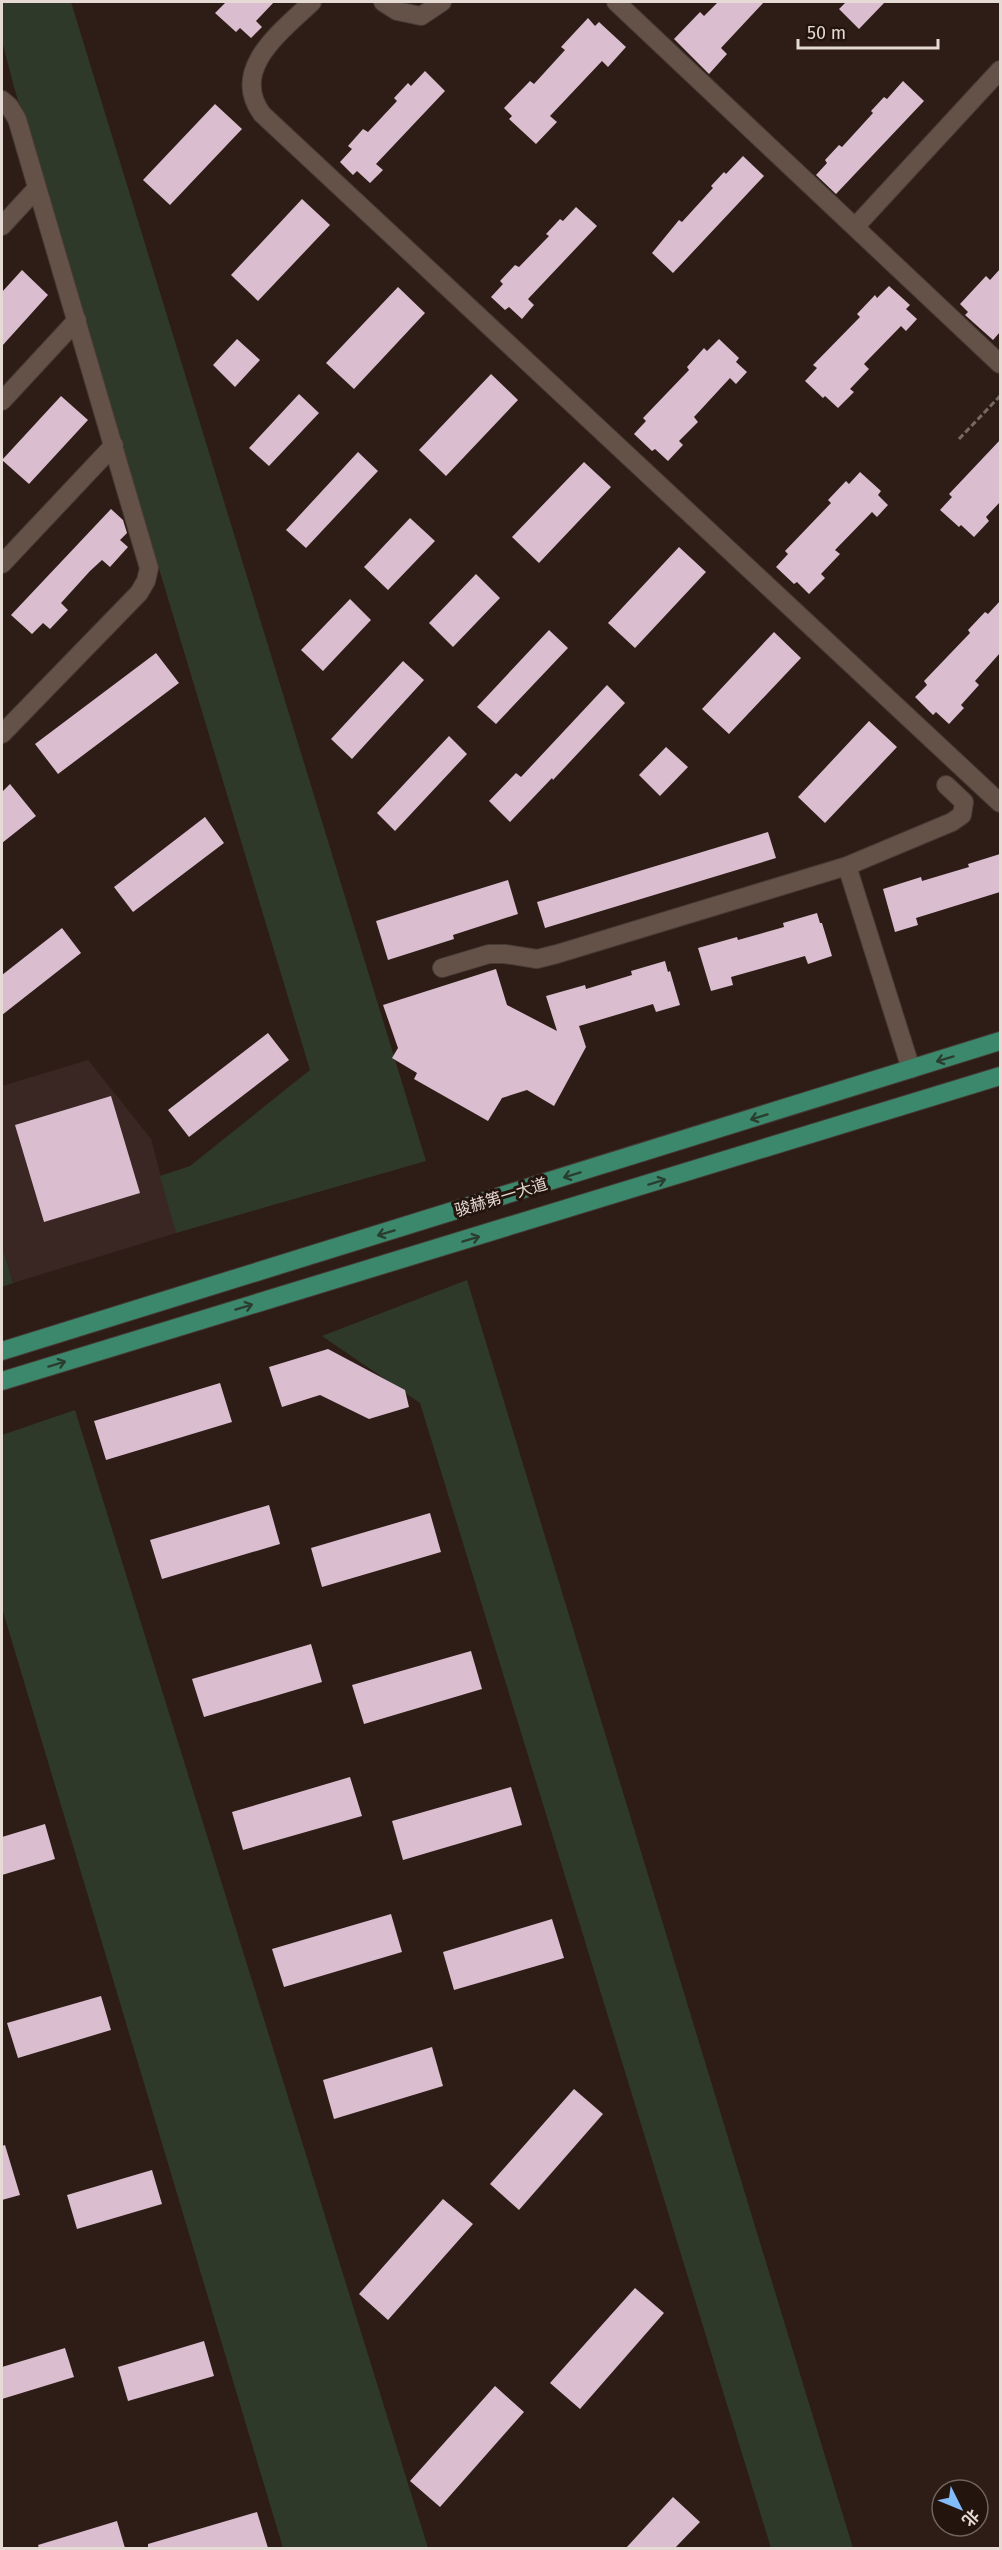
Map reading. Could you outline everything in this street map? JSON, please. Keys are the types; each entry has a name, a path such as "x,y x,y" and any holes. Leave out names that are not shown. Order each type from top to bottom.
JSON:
{"main road":[{"name":"骏赫第一大道","path":"2,1351 1000,1041"},
{"name":"骏赫第一大道","path":"2,1381 1000,1076"}],"lane":[{"path":"312,2 260,57 250,83 255,106 1000,803"},
{"path":"383,2 398,11 421,16 442,2"},
{"path":"616,2 1000,364"},
{"path":"855,227 1000,70"},
{"path":"2,100 17,118 149,568 146,581 139,593 2,734"},
{"path":"2,226 37,188"},
{"path":"2,401 77,320"},
{"path":"2,564 114,445"},
{"path":"442,968 489,954 537,959 557,954 847,866 952,822 962,815 964,802 946,785"},
{"path":"847,866 911,1069"}],"path":[{"path":"959,439 1000,396"}],"shaded area":[{"path":"88,1060 151,1139 176,1233 13,1283 2,1246 2,1086"}],"green space":[{"path":"2,2 71,2 426,1161 176,1233 160,1176 190,1166 310,1070 14,87 2,41"},
{"path":"2,1246 13,1283 2,1287"},
{"path":"467,1280 853,2548 771,2548 420,1403 322,1336"},
{"path":"75,1410 428,2548 283,2548 2,1608 2,1435"}],"building":[{"path":"226,2 274,2 256,21 262,27 251,38 240,28 236,32 215,13"},
{"path":"718,2 764,2 721,48 727,54 709,74 674,39 700,12 704,16"},
{"path":"846,2 885,2 859,29 839,9"},
{"path":"588,18 595,26 599,22 626,47 608,67 602,61 550,116 557,122 536,144 509,119 512,116 504,108 530,81 534,84 565,50 561,47"},
{"path":"425,71 445,91 376,164 383,170 370,183 357,171 353,175 340,162 352,149 348,146 363,129 368,132 397,101 394,98 408,83 411,86"},
{"path":"903,81 924,101 836,194 816,175 827,163 825,160 839,145 842,147 873,113 871,111 884,97 887,99"},
{"path":"215,104 242,129 170,205 143,180"},
{"path":"743,156 764,176 673,273 652,253 679,220 682,222 713,188 711,186 724,172 726,174"},
{"path":"302,199 330,225 258,301 231,275"},
{"path":"576,207 597,226 528,299 534,305 522,319 509,307 505,310 491,297 503,284 500,281 515,265 519,267 549,236 546,234 560,219 563,221"},
{"path":"1000,269 1000,332 993,340 965,315 968,312 960,304 986,276 990,280"},
{"path":"22,270 48,295 2,346 2,292"},
{"path":"889,286 910,305 906,309 917,319 906,331 901,326 864,364 869,369 850,389 854,392 838,408 805,381 817,368 813,365 860,317 857,314 875,295 877,298"},
{"path":"398,287 425,313 354,389 326,363"},
{"path":"237,339 260,360 235,387 213,365"},
{"path":"719,339 739,358 736,362 747,372 736,384 730,378 694,417 698,422 679,441 683,445 668,461 655,449 652,451 634,434 646,421 643,418 689,370 687,367 704,348 707,351"},
{"path":"491,374 518,400 446,476 419,450"},
{"path":"299,394 319,413 269,466 249,448"},
{"path":"61,396 88,420 29,484 2,460"},
{"path":"1000,440 1000,502 986,517 989,521 974,537 940,510 952,497 949,494"},
{"path":"358,452 378,471 306,548 286,530"},
{"path":"584,462 611,487 539,563 512,537"},
{"path":"860,472 881,491 878,495 888,505 877,517 872,512 835,550 840,554 821,574 825,578 809,594 776,567 788,554 785,551 831,503 828,500 846,481 849,484"},
{"path":"111,509 123,520 127,533 120,540 128,547 110,567 102,560 90,571 61,603 68,610 50,629 43,623 32,634 11,615"},
{"path":"410,518 435,541 388,590 364,567"},
{"path":"679,547 706,572 635,648 608,623"},
{"path":"476,574 500,598 453,647 429,623"},
{"path":"350,599 371,620 323,671 301,650"},
{"path":"1000,601 1000,653 975,681 979,685 961,705 964,708 949,724 936,712 933,715 915,697 927,685 924,681 970,633 968,630 985,612 988,614"},
{"path":"549,630 568,648 496,724 477,707"},
{"path":"774,632 801,658 729,734 702,709"},
{"path":"156,653 179,683 58,774 35,744"},
{"path":"403,661 424,680 352,759 331,739"},
{"path":"607,685 625,703 510,822 489,801 516,773 521,777"},
{"path":"869,721 897,747 825,823 798,797"},
{"path":"449,736 467,754 395,831 377,813"},
{"path":"666,747 688,767 660,796 639,775"},
{"path":"10,784 36,816 2,843 2,792"},
{"path":"205,817 224,843 133,912 114,887"},
{"path":"768,832 776,858 545,928 537,902"},
{"path":"1000,854 1000,892 916,918 918,925 895,932 883,889 921,877 922,881 969,867 968,864"},
{"path":"508,880 518,914 453,935 454,939 388,960 376,921"},
{"path":"817,913 832,956 808,964 805,956 731,977 733,985 711,991 698,948 784,927 783,923"},
{"path":"62,928 81,953 2,1015 2,975"},
{"path":"665,961 680,1005 656,1012 653,1004 579,1026 586,1047 554,1106 527,1090 502,1098 488,1121 414,1079 417,1073 392,1058 398,1048 383,1005 496,969 507,1005 557,1031 546,996 585,985 586,989 632,975 631,971"},
{"path":"268,1033 289,1060 189,1137 168,1110"},
{"path":"111,1096 140,1193 44,1222 15,1125"},
{"path":"328,1349 405,1390 409,1407 369,1419 320,1395 282,1407 269,1367"},
{"path":"220,1383 232,1422 106,1460 94,1421"},
{"path":"269,1505 280,1544 162,1579 150,1540"},
{"path":"430,1513 441,1552 322,1587 311,1548"},
{"path":"311,1644 322,1682 204,1717 192,1679"},
{"path":"471,1651 482,1689 364,1724 352,1685"},
{"path":"350,1777 362,1816 243,1850 232,1812"},
{"path":"511,1787 522,1825 403,1860 392,1821"},
{"path":"45,1824 55,1859 2,1875 2,1837"},
{"path":"391,1914 402,1952 284,1987 272,1949"},
{"path":"552,1919 564,1958 454,1990 443,1952"},
{"path":"101,1996 111,2030 18,2058 7,2023"},
{"path":"432,2047 443,2086 334,2119 323,2080"},
{"path":"574,2089 603,2114 519,2210 490,2184"},
{"path":"5,2145 20,2195 2,2200 2,2146"},
{"path":"152,2170 162,2204 77,2229 67,2195"},
{"path":"443,2199 473,2224 388,2320 359,2294"},
{"path":"635,2288 664,2313 580,2409 550,2383"},
{"path":"204,2341 214,2376 128,2401 118,2367"},
{"path":"65,2348 74,2377 2,2399 2,2367"},
{"path":"495,2386 524,2412 440,2507 410,2481"},
{"path":"673,2497 700,2522 675,2548 626,2548"},
{"path":"257,2512 268,2548 148,2548 148,2544"},
{"path":"117,2521 125,2548 39,2548 38,2545"}]}
